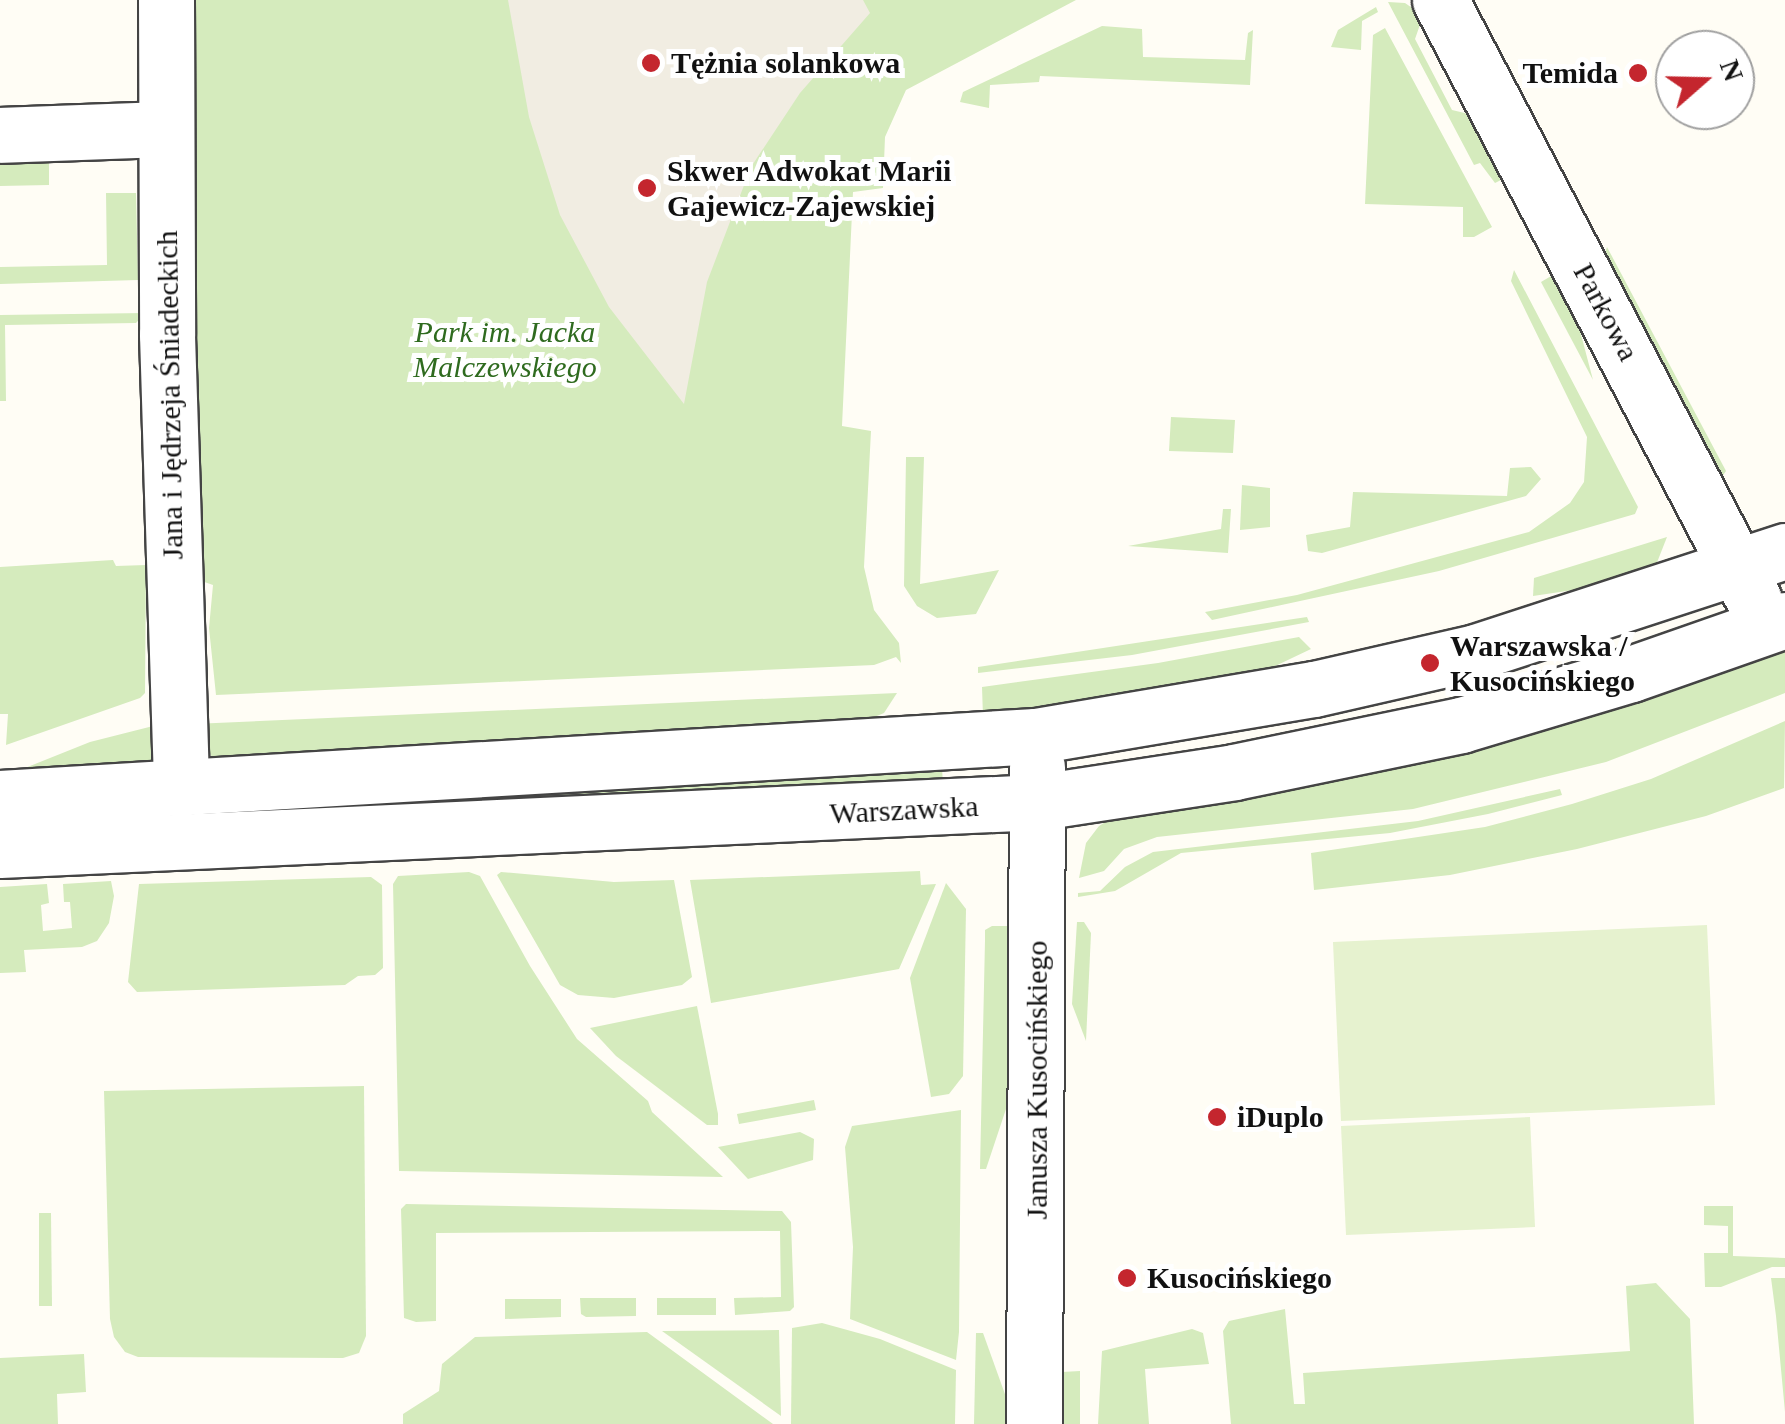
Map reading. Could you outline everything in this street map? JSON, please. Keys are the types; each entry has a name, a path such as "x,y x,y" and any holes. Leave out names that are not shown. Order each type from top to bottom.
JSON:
{"street":[{"name":"Jana i Jędrzeja Śniadeckich","path":"166,0 164,129 181,789"},
{"name":"Parkowa","path":"1440,0 1712,513 1762,560 1776,624"},
{"path":"0,135 164,129"},
{"path":"1646,600 1686,561 1712,513"},
{"path":"0,798 1035,736 1314,689 1476,652 1762,560"},
{"name":"Warszawska","path":"0,850 1039,802 1234,772 1461,725 1631,674 1776,624"},
{"name":"Janusza Kusocińskiego","path":"1034,1424 1039,802 1035,736"},
{"path":"1038,861 1058,819 1100,793"}],"green space":[{"name":"Park im. Jacka Malczewskiego","path":"183,0 1076,0 906,90 885,137 883,188 853,192 842,426 871,431 864,567 874,610 899,643 901,663 896,657 874,665 216,695 209,628 213,585 190,577"},
{"path":"1388,2 1405,3 1418,12 1422,19 1415,39 1452,110 1473,115 1507,177 1495,183 1480,163 1474,165"},
{"path":"1376,7 1378,12 1362,21 1361,50 1331,47 1338,30"},
{"path":"1102,26 1142,29 1143,57 1245,60 1248,33 1253,30 1250,85 1040,76 1039,82 990,85 989,108 960,102 963,92"},
{"path":"1385,28 1492,227 1474,237 1463,237 1463,207 1365,204 1373,35"},
{"path":"49,163 49,185 0,186 0,164"},
{"path":"106,193 136,193 138,280 0,284 0,267 107,265"},
{"path":"1607,247 1726,471 1719,481 1603,259"},
{"path":"1514,270 1638,507 1635,514 1439,571 1212,620 1205,612 1297,595 1529,532 1570,503 1584,482 1587,437 1511,281"},
{"path":"1558,272 1574,308 1593,380 1541,282"},
{"path":"145,313 136,323 5,325 6,401 0,401 0,315"},
{"path":"1171,417 1235,420 1233,453 1169,451"},
{"path":"906,457 924,457 920,584 999,570 976,614 937,618 917,606 904,586"},
{"path":"1531,467 1541,479 1526,496 1322,553 1308,551 1306,535 1350,527 1353,492 1507,496 1510,468"},
{"path":"1242,485 1270,488 1270,527 1240,530"},
{"path":"1223,509 1231,509 1228,553 1128,546 1221,529"},
{"path":"1667,537 1656,565 1607,585 1533,596 1534,578"},
{"path":"113,560 116,566 146,565 145,693 6,745 8,714 0,714 0,567"},
{"path":"1307,617 1309,622 1132,655 978,673 978,667"},
{"path":"1299,637 1311,649 1254,676 983,717 982,687 1158,663"},
{"path":"1785,643 1785,693 1606,762 1413,809 1157,837 1124,849 1104,871 1079,878 1086,843 1099,826 1115,816"},
{"path":"897,693 884,713 872,718 213,759 193,724"},
{"path":"1785,721 1784,788 1706,816 1577,849 1450,875 1314,890 1311,853 1485,827 1572,804 1651,779"},
{"path":"161,724 158,755 151,763 0,771 25,768 90,742"},
{"path":"942,767 943,786 465,806 465,797"},
{"path":"1560,789 1562,795 1390,833 1181,853 1115,891 1078,897 1078,893 1100,891 1125,867 1153,852 1418,821"},
{"path":"920,871 921,885 936,884 899,969 711,1003 690,880"},
{"path":"469,872 480,876 530,966 577,1039 648,1101 652,1112 723,1177 399,1171 393,884 398,876"},
{"path":"501,872 614,882 674,880 692,977 682,985 614,998 578,995 560,985 497,875"},
{"path":"371,877 382,885 383,968 375,975 358,976 345,985 137,992 128,982 139,884"},
{"path":"111,881 114,896 109,923 97,941 82,947 24,950 26,972 0,973 0,887 47,884 49,903 41,905 43,931 72,928 70,902 64,902 63,884"},
{"path":"946,883 966,909 963,1076 949,1094 931,1097 910,978"},
{"path":"1077,922 1084,922 1091,933 1086,1041 1072,1004"},
{"path":"1707,925 1715,1105 1341,1121 1333,942"},
{"path":"992,926 1018,926 1013,1088 986,1169 980,1169 985,930"},
{"path":"697,1006 718,1125 707,1125 616,1056 590,1028"},
{"path":"364,1086 366,1336 359,1353 343,1358 138,1357 125,1352 114,1337 110,1319 104,1091"},
{"path":"814,1100 816,1110 739,1124 737,1114"},
{"path":"961,1110 956,1360 850,1319 853,1247 845,1147 852,1126"},
{"path":"1530,1117 1535,1227 1346,1235 1341,1126"},
{"path":"800,1132 814,1139 813,1160 748,1179 718,1147"},
{"path":"406,1204 782,1211 791,1222 794,1307 790,1311 735,1315 734,1298 781,1297 780,1231 436,1233 436,1321 416,1322 404,1318 401,1209"},
{"path":"1704,1206 1733,1206 1733,1256 1785,1258 1785,1267 1772,1267 1721,1287 1705,1287 1704,1253 1728,1253 1728,1226 1704,1225"},
{"path":"39,1213 51,1213 52,1306 39,1306"},
{"path":"1771,1278 1785,1278 1785,1412 1776,1316"},
{"path":"1656,1283 1690,1319 1694,1424 1231,1424 1223,1331 1229,1321 1285,1309 1294,1404 1305,1404 1303,1373 1630,1351 1626,1286"},
{"path":"580,1298 636,1298 636,1316 586,1317 581,1314"},
{"path":"657,1298 716,1298 716,1315 657,1315"},
{"path":"505,1299 561,1299 561,1317 505,1319"},
{"path":"822,1323 880,1339 956,1370 955,1424 791,1424 792,1328"},
{"path":"1192,1329 1203,1333 1209,1364 1145,1369 1149,1424 1098,1424 1102,1351"},
{"path":"779,1330 781,1416 662,1331"},
{"path":"647,1332 773,1424 403,1424 403,1414 439,1391 442,1364 475,1337"},
{"path":"976,1333 983,1333 1006,1397 1006,1424 974,1424"},
{"path":"84,1354 86,1392 57,1394 58,1424 0,1424 0,1358"},
{"path":"1080,1371 1080,1424 1062,1424 1062,1372"}],"shaded area":[{"name":"Skwer Adwokat Marii Gajewicz-Zajewskiej","path":"508,0 863,0 870,13 800,93 751,167 707,282 684,404 609,307 560,215 529,117"}],"place":[{"name":"Tężnia solankowa","path":"651,63"},
{"name":"Temida","path":"1638,73"},
{"name":"Skwer Adwokat Marii Gajewicz-Zajewskiej","path":"647,188"},
{"name":"Warszawska / Kusocińskiego","path":"1430,663"},
{"name":"iDuplo","path":"1217,1117"},
{"name":"Kusocińskiego","path":"1127,1278"}]}
